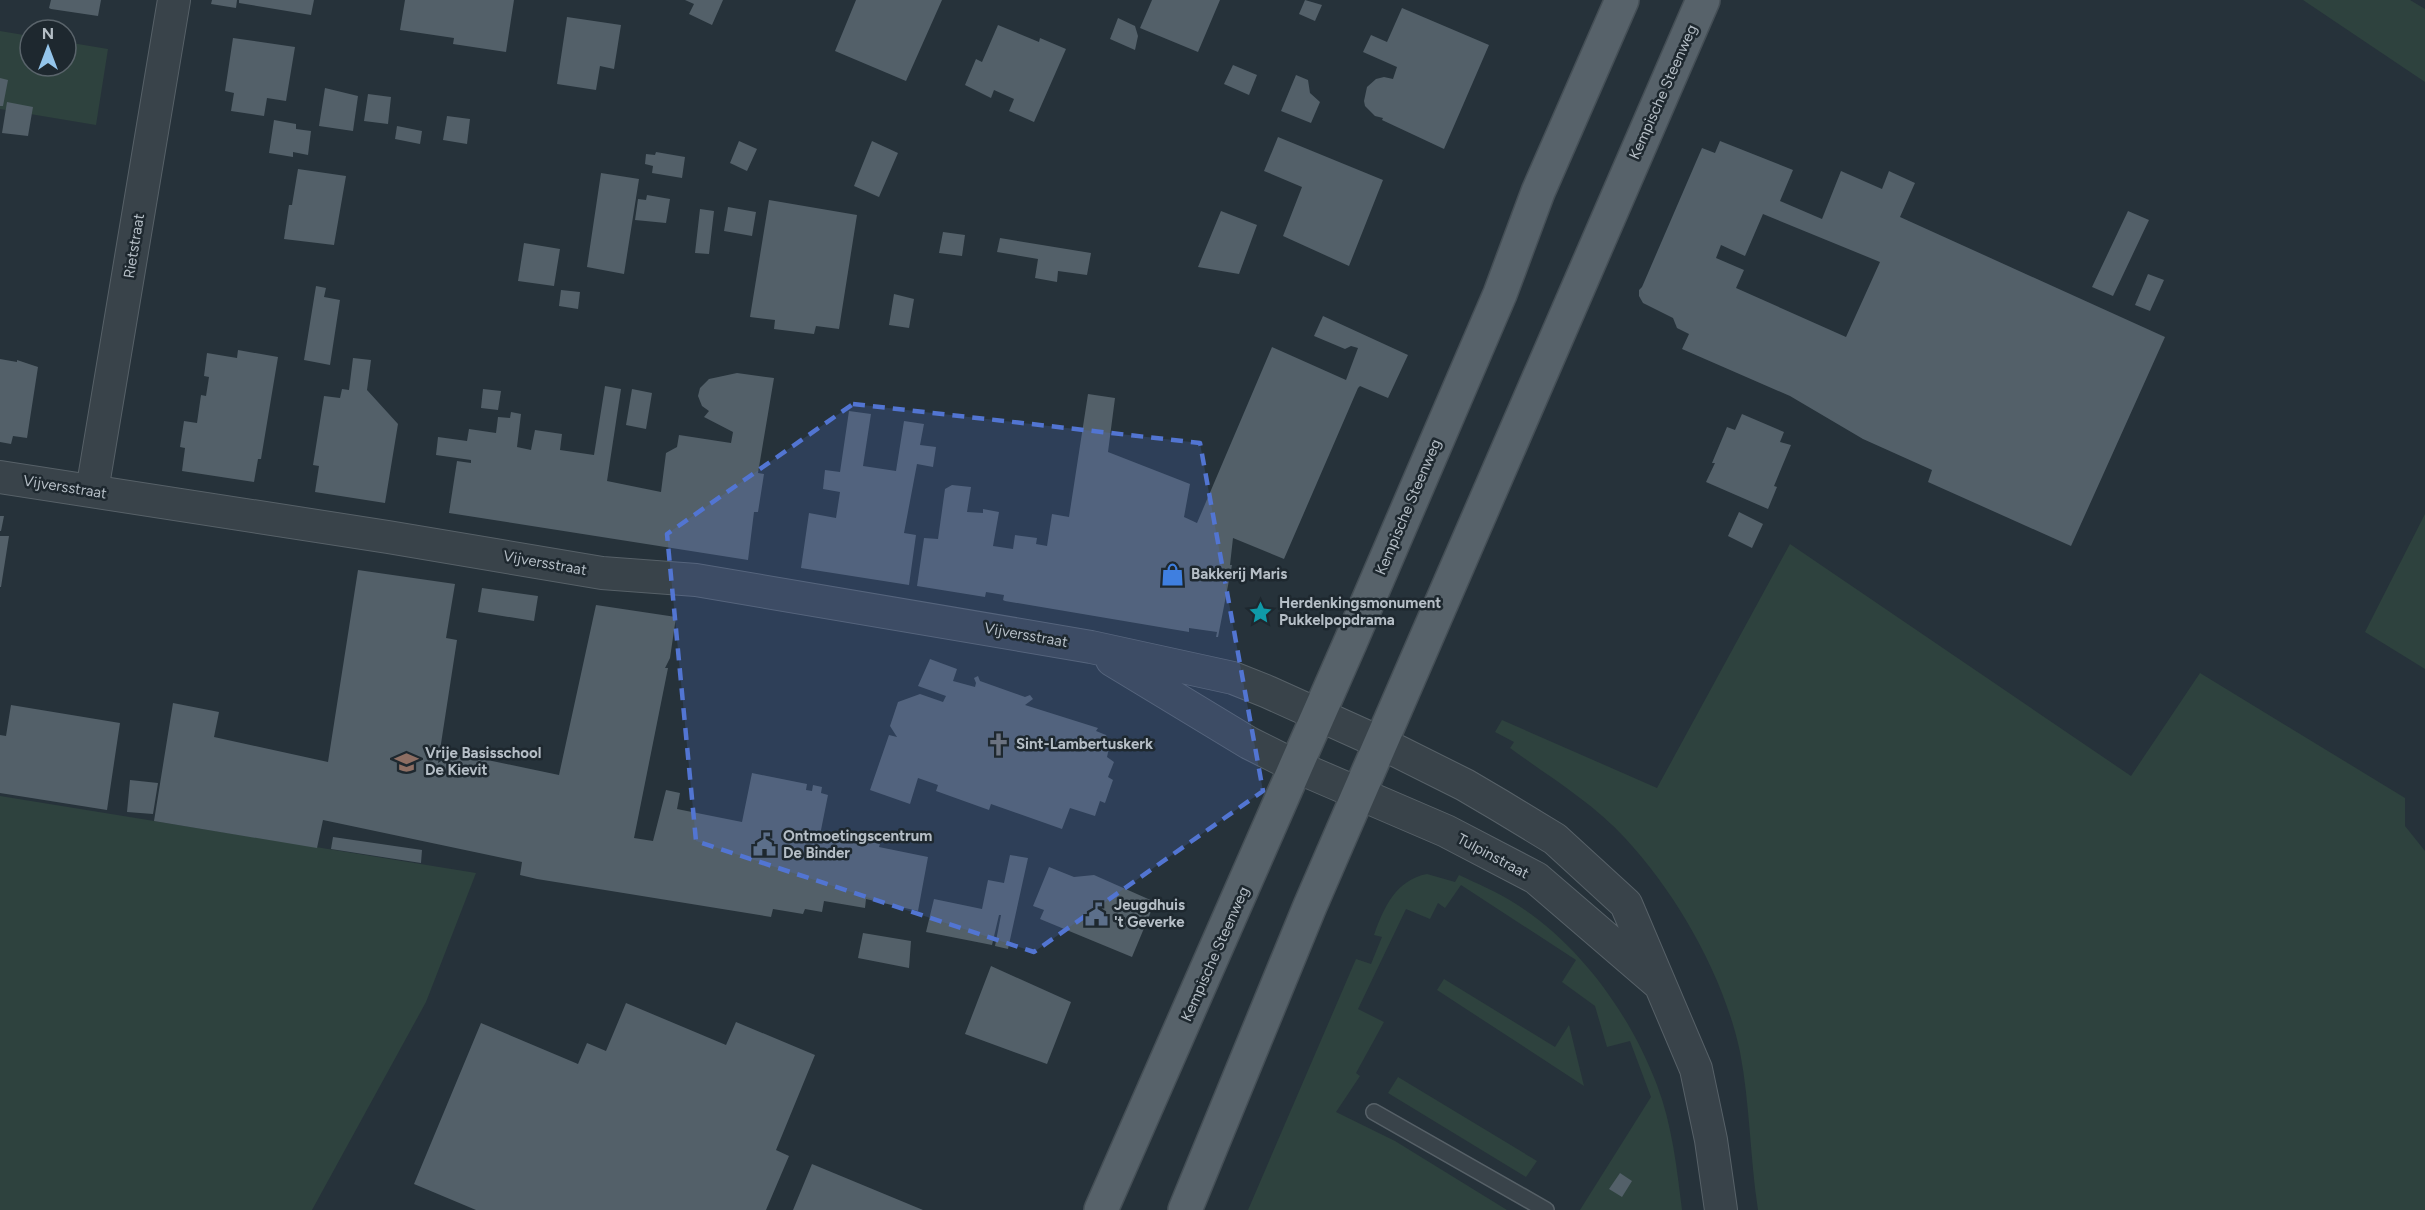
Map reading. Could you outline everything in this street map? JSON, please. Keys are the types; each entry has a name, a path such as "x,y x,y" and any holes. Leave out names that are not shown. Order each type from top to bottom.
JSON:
{"main road":[{"name":"Kempische Steenweg","path":"1101,1210 1297,767 1495,305 1538,192 1622,0"},
{"name":"Kempische Steenweg","path":"1185,1210 1310,906 1703,0"}],"street":[{"name":"Rietstraat","path":"92,491 174,0"},
{"name":"Vijversstraat","path":"0,477 602,573 696,580 1091,647 1233,678 1381,743"},
{"name":"Vijversstraat","path":"1091,647 1222,728 1297,767"},
{"name":"Tulpinstraat","path":"1381,743 1465,785 1555,839 1626,904 1696,1069 1711,1140 1721,1210"},
{"name":"Tulpinstraat","path":"1297,767 1464,840 1536,878 1663,987"}],"lane":[{"path":"1374,1112 1546,1210"}],"highlighted area":[{"path":"853,404 1200,443 1263,791 1034,952 696,841 667,534"}],"green space":[{"path":"2303,0 2410,0 2425,9 2425,82"},
{"path":"0,31 18,34 18,78 78,78 78,44 108,49 96,125 0,109"},
{"path":"2425,514 2425,669 2365,632"},
{"path":"1790,544 2131,776 2200,673 2405,798 2405,826 2425,851 2425,1210 1758,1210 1740,1052 1723,994 1696,938 1663,884 1625,838 1584,801 1510,748 1514,742 1495,732 1502,720 1657,788"},
{"path":"0,796 476,873 426,1002 312,1210 0,1210"},
{"path":"1427,874 1455,882 1459,875 1509,900 1561,940 1600,983 1633,1033 1657,1085 1670,1131 1682,1210 1580,1210 1651,1097 1630,1041 1607,1047 1595,1006 1562,982 1576,960 1461,885 1445,908 1438,903 1430,919 1406,909 1358,1009 1384,1022 1356,1073 1360,1076 1336,1112 1395,1141 1507,1210 1248,1210 1356,959 1371,964 1382,937 1374,935 1387,905 1407,882"},
{"path":"1444,979 1555,1047 1569,1025 1584,1086 1437,990"},
{"path":"1398,1077 1537,1161 1526,1177 1388,1093"}],"building":[{"path":"51,0 101,0 98,16 51,9 49,8"},
{"path":"212,0 237,0 236,8 211,4"},
{"path":"239,0 314,0 311,15 239,3"},
{"path":"405,0 514,0 506,52 453,44 454,38 400,30"},
{"path":"685,0 723,0 712,25 689,14 694,4"},
{"path":"856,0 942,0 906,81 835,51"},
{"path":"1152,0 1220,0 1198,52 1140,28"},
{"path":"1305,0 1322,5 1315,21 1299,14"},
{"path":"1402,8 1489,45 1444,149 1382,120 1383,118 1375,116 1365,106 1367,87 1376,79 1384,77 1393,79 1397,67 1363,52 1371,35 1387,42"},
{"path":"567,17 621,25 614,69 600,66 596,90 557,84"},
{"path":"1118,18 1135,26 1138,36 1135,50 1110,39"},
{"path":"998,25 1039,42 1040,38 1066,49 1034,122 1009,111 1014,99 994,90 991,98 965,85 976,59 982,62"},
{"path":"233,38 295,47 286,101 267,98 264,116 231,111 234,93 225,91"},
{"path":"1233,65 1257,75 1249,95 1224,84"},
{"path":"1296,75 1308,80 1310,93 1320,102 1311,123 1281,111"},
{"path":"0,78 8,80 3,106 0,106"},
{"path":"325,88 358,96 353,131 319,126"},
{"path":"368,94 391,97 388,124 364,121"},
{"path":"7,102 33,107 28,136 2,133"},
{"path":"447,116 470,119 467,144 443,140"},
{"path":"274,120 296,124 296,129 311,131 308,155 293,152 293,157 269,153"},
{"path":"397,126 422,131 420,144 395,139"},
{"path":"1278,137 1383,180 1349,266 1283,236 1302,187 1264,171"},
{"path":"739,141 757,149 747,171 730,163"},
{"path":"872,141 898,153 879,197 854,186"},
{"path":"1720,141 1793,170 1780,201 1822,219 1841,171 1882,189 1889,171 1915,183 1900,217 2165,337 2071,546 1928,482 1932,470 1863,439 1790,396 1682,349 1689,334 1677,328 1673,318 1643,303 1639,290 1702,148 1715,153","holes":["1763,214 1880,262 1846,337 1736,288 1744,270 1716,258 1721,245 1745,256"]},
{"path":"656,152 685,157 682,178 652,173 653,166 645,164 646,154 655,155"},
{"path":"298,169 346,176 334,245 284,239"},
{"path":"601,173 639,179 624,274 587,267"},
{"path":"647,195 670,199 666,223 635,220 638,199 646,200"},
{"path":"769,200 857,215 839,329 816,326 814,334 774,329 775,320 750,317"},
{"path":"728,207 756,212 752,236 724,231"},
{"path":"700,209 714,211 709,254 695,253"},
{"path":"1221,211 1257,225 1239,274 1198,267"},
{"path":"2128,211 2149,220 2113,296 2092,287"},
{"path":"943,232 965,235 962,256 939,253"},
{"path":"1000,238 1091,253 1087,275 1058,271 1057,282 1035,278 1038,259 997,252"},
{"path":"524,243 560,249 554,286 518,281"},
{"path":"2148,274 2164,280 2150,311 2135,305"},
{"path":"316,286 326,288 324,297 340,300 330,365 304,360"},
{"path":"561,290 580,292 578,309 559,306"},
{"path":"894,294 914,299 909,328 889,325"},
{"path":"1323,316 1408,355 1388,398 1360,386 1358,388 1284,559 1233,538 1230,565 1232,565 1218,637 1216,637 1217,632 1189,628 1189,632 1005,601 1003,600 1004,595 986,592 985,597 917,586 924,538 938,539 945,489 952,485 971,487 967,512 983,513 983,509 999,512 993,546 1013,549 1015,535 1037,538 1036,544 1047,546 1052,514 1069,517 1088,394 1115,398 1108,452 1190,484 1184,517 1197,523 1272,347 1346,380 1358,348 1351,346 1345,349 1314,336"},
{"path":"238,350 278,357 261,459 258,459 254,482 182,471 185,448 180,447 184,421 197,423 201,395 206,396 209,377 204,376 207,353 237,358"},
{"path":"353,358 371,360 367,390 398,424 385,503 315,492 319,466 313,465 324,396 340,398 342,389 349,390"},
{"path":"0,359 17,362 17,360 38,367 27,438 13,436 11,444 0,442"},
{"path":"737,373 774,378 758,473 764,474 758,512 754,512 748,560 449,513 457,461 471,463 471,460 436,455 438,437 467,441 469,429 496,433 498,417 510,418 511,412 521,414 517,447 531,450 535,430 562,434 560,450 594,455 605,386 621,389 607,481 661,492 666,453 677,447 679,435 731,443 733,432 704,417 709,411 702,406 698,396 700,388 709,379"},
{"path":"483,389 501,391 498,410 481,408"},
{"path":"632,389 652,393 646,429 626,425"},
{"path":"849,411 871,414 863,466 896,471 904,421 924,424 920,445 936,447 933,467 917,464 904,533 916,535 909,585 801,568 809,513 836,518 840,492 823,489 825,470 840,472"},
{"path":"1742,414 1784,432 1780,442 1791,445 1774,486 1777,487 1768,509 1706,482 1727,427 1735,430"},
{"path":"1739,512 1763,524 1752,548 1728,536"},
{"path":"0,516 4,516 1,531 0,531"},
{"path":"0,536 9,536 1,587 0,587"},
{"name":"Vrije Basisschool De Kievit","path":"358,570 455,584 446,638 457,640 438,763 454,753 559,775 596,605 676,617 634,838 653,841 666,790 680,793 677,809 742,822 752,773 807,784 806,790 812,791 813,785 822,787 821,793 828,795 819,840 835,842 836,835 928,857 918,911 866,899 865,908 824,901 822,912 805,909 803,914 773,909 771,917 537,879 520,875 522,862 323,820 317,848 154,821 173,703 219,712 214,737 328,762"},
{"path":"482,588 538,596 534,621 478,612"},
{"name":"Sint-Lambertuskerk","path":"930,659 957,669 953,681 975,687 974,678 978,676 980,681 1025,697 1030,695 1033,699 1025,705 1098,728 1096,731 1106,735 1112,747 1109,748 1107,757 1114,762 1108,777 1113,780 1105,803 1100,801 1095,816 1070,808 1062,829 991,804 989,810 936,791 938,785 918,778 910,804 870,790 889,735 897,737 890,726 898,702 920,694 943,702 946,696 918,686"},
{"path":"11,705 120,723 107,810 0,793 0,735 6,736"},
{"path":"130,780 158,783 153,814 127,812"},
{"path":"333,837 422,850 421,863 331,849"},
{"path":"1010,855 1028,858 1008,949 995,946 1001,915 999,915 992,945 926,932 934,899 982,909 988,880 1004,883"},
{"name":"Jeugdhuis 't Geverke","path":"1049,867 1074,877 1094,875 1155,902 1132,957 1040,919 1044,910 1033,906"},
{"path":"863,933 911,941 909,968 858,958"},
{"path":"991,966 1071,1002 1047,1064 965,1034"},
{"path":"626,1003 726,1045 736,1022 815,1055 776,1150 789,1156 766,1210 476,1210 414,1184 481,1023 578,1064 587,1043 606,1051"},
{"path":"812,1164 923,1210 793,1210"},
{"path":"1620,1173 1632,1181 1622,1197 1609,1189"}],"place":[{"name":"Bakkerij Maris","path":"1173,574"},
{"name":"Herdenkingsmonument Pukkelpopdrama","path":"1261,612"},
{"name":"Sint-Lambertuskerk","path":"998,744"},
{"name":"Vrije Basisschool De Kievit","path":"407,762"},
{"name":"Ontmoetingscentrum De Binder","path":"765,845"},
{"name":"Jeugdhuis 't Geverke","path":"1096,914"}]}
